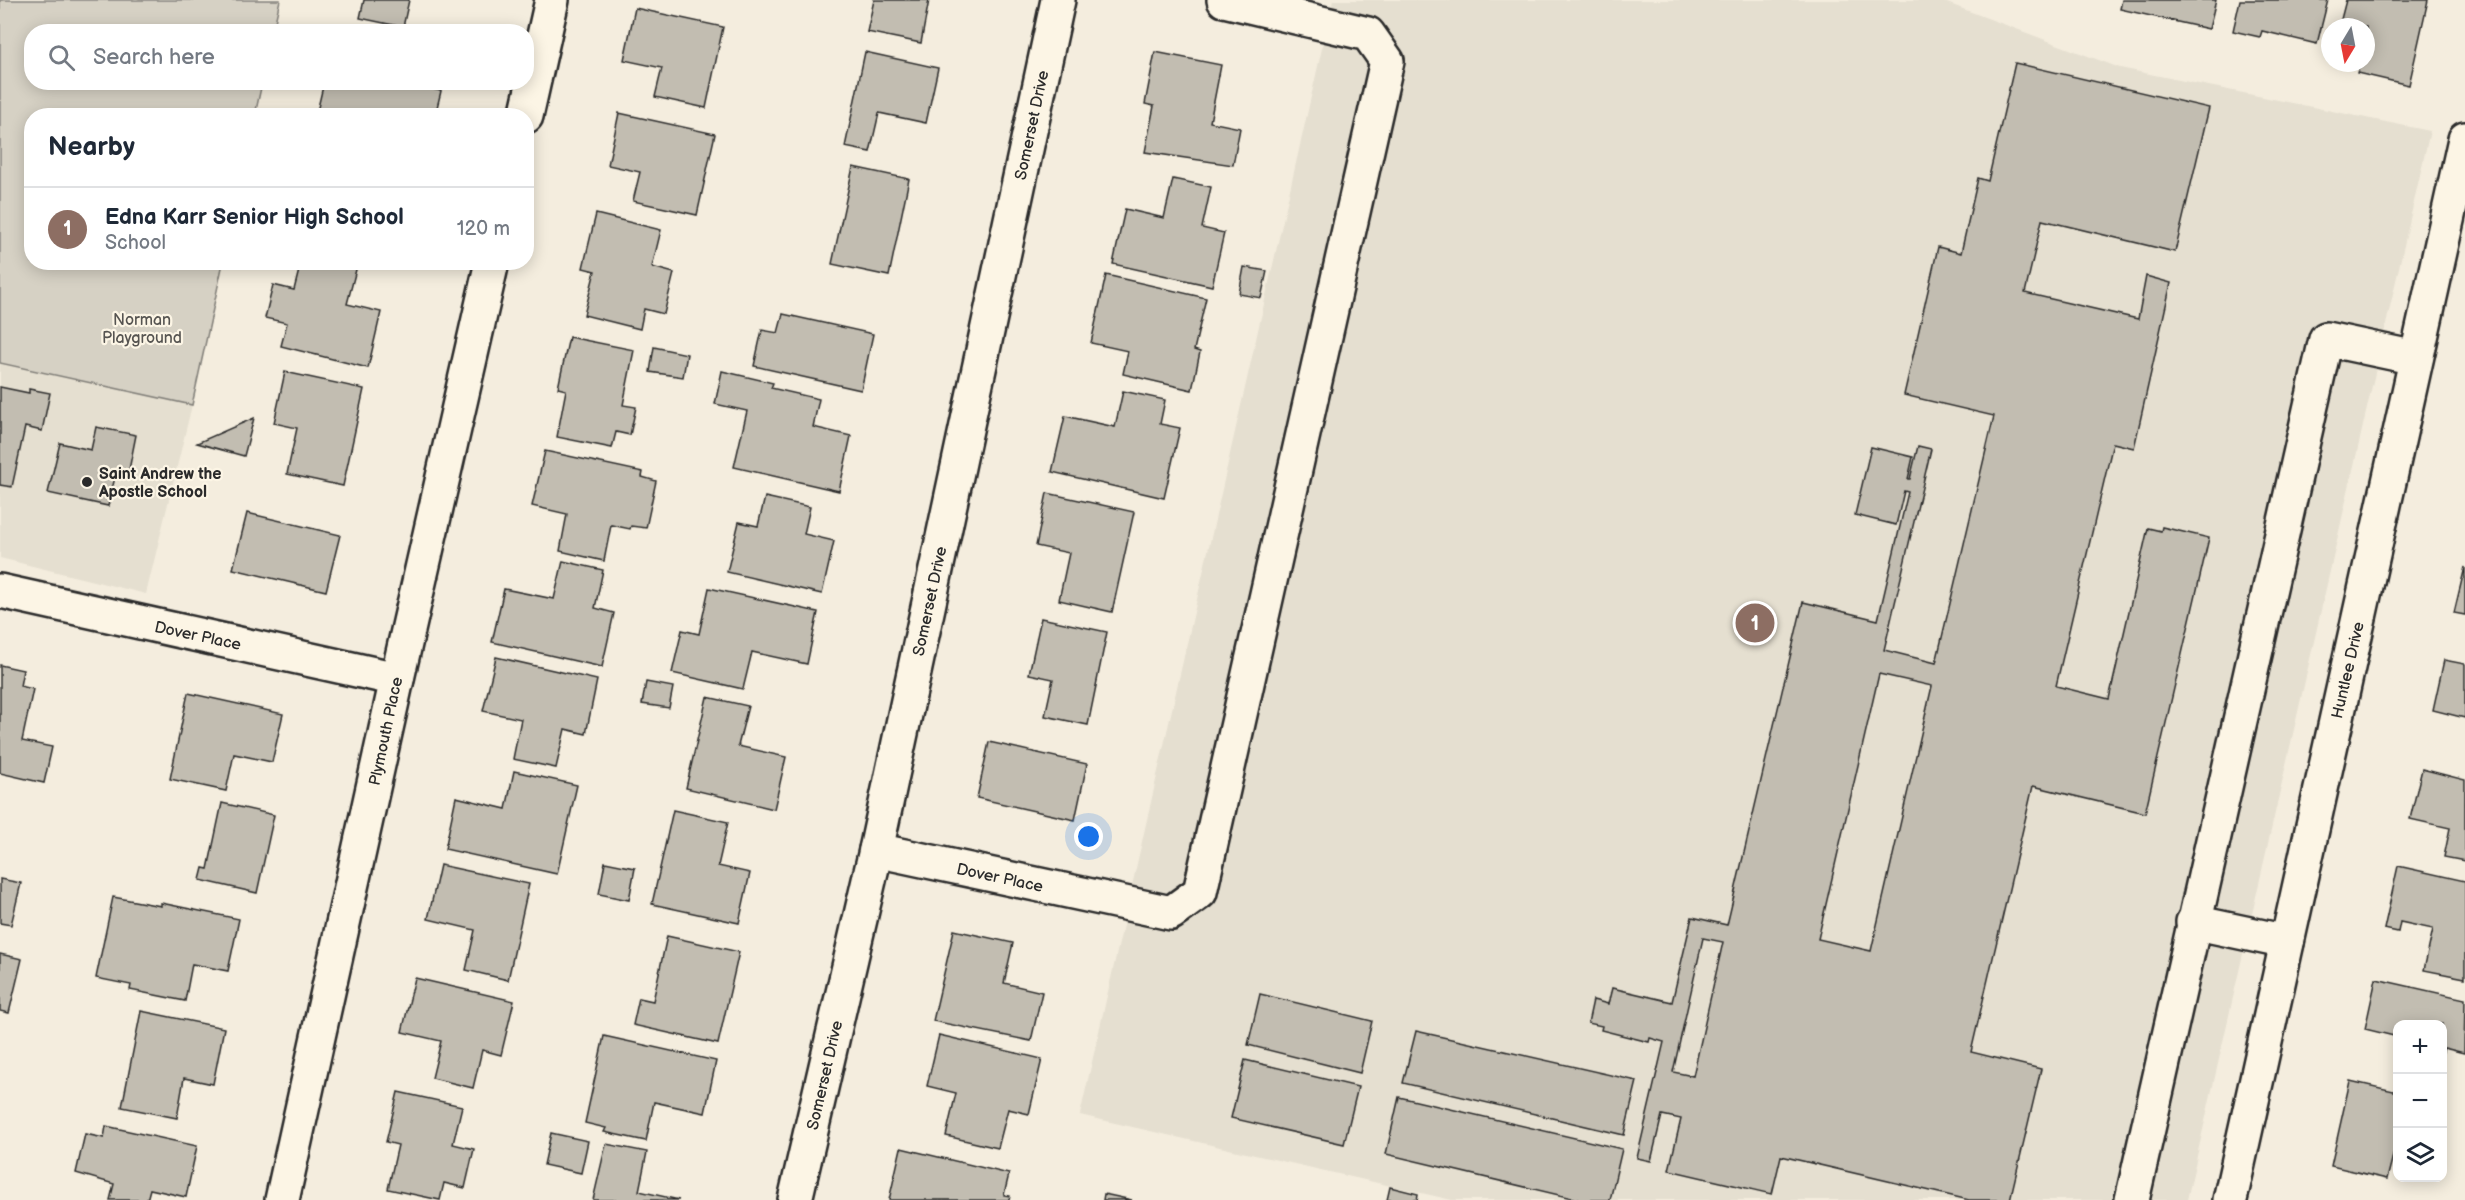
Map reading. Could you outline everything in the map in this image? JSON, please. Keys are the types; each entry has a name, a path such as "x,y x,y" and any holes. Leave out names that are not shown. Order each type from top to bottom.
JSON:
{"street":[{"path":"534,80 552,0"},
{"name":"Somerset Drive","path":"795,1200 876,850 1058,0"},
{"name":"Dover Place","path":"876,850 1171,913 1200,892 1387,61 1368,34 1224,0"},
{"path":"528,108 532,90"},
{"name":"Huntlee Drive","path":"2229,1200 2465,139"},
{"name":"Plymouth Place","path":"282,1200 490,270"},
{"path":"2132,1200 2326,339 2416,358"},
{"name":"Dover Place","path":"0,591 397,679"},
{"path":"2193,922 2287,942"}],"shaded area":[{"path":"1333,0 1939,0 2120,68 2430,131 2187,1200 1452,1200 1080,1115"},
{"name":"Saint Andrew the Apostle School","path":"0,363 192,405 146,594 0,558"}],"green space":[{"name":"Norman Playground","path":"0,0 280,0 275,24 24,24 24,90 260,90 257,108 24,108 24,270 221,270 192,405 0,363"}],"building":[{"path":"364,0 409,0 404,24 389,24 360,18"},
{"path":"874,0 929,0 921,43 867,32"},
{"path":"2122,0 2216,0 2209,29 2120,9"},
{"path":"2240,0 2328,0 2324,18 2321,18 2317,44 2262,31 2260,37 2233,31"},
{"path":"2346,0 2428,0 2409,85 2357,73 2375,72 2375,18 2341,18"},
{"path":"635,8 723,27 706,108 655,97 662,68 624,60"},
{"path":"865,52 938,68 926,123 879,113 870,152 845,147"},
{"path":"1155,52 1221,65 1210,122 1240,128 1233,165 1145,152 1154,106 1145,104"},
{"path":"2015,63 2209,108 2175,252 2042,220 2025,293 2138,319 2146,276 2171,283 2134,448 2113,443 2056,686 2109,699 2148,528 2161,531 2162,527 2209,538 2145,813 2033,786 1971,1052 2041,1069 2010,1200 1969,1200 1781,1156 1772,1194 1669,1170 1681,1119 1662,1115 1651,1161 1637,1158 1664,1042 1650,1038 1649,1042 1601,1030 1602,1026 1588,1023 1593,1000 1608,1004 1612,988 1672,1002 1692,917 1727,925 1803,602 1878,620 1908,492 1904,491 1896,525 1855,515 1871,447 1913,457 1908,479 1910,479 1918,446 1931,449 1884,650 1936,663 1994,416 1904,395 1938,247 1961,253 1978,178 1988,181","holes":["1879,674 1932,686 1871,951 1818,939","1703,938 1723,942 1693,1076 1673,1072"]},
{"path":"322,90 441,91 437,108 318,108"},
{"path":"619,113 715,134 697,215 633,201 640,172 608,165"},
{"path":"853,167 909,179 889,276 832,264"},
{"path":"1173,179 1211,187 1202,228 1224,233 1212,286 1113,264 1125,209 1164,218"},
{"path":"596,214 661,230 652,267 674,273 664,314 644,309 640,329 584,315 595,271 583,268"},
{"path":"1244,267 1267,271 1261,298 1239,294"},
{"path":"299,270 356,270 347,304 381,312 368,368 281,346 287,323 265,318 273,285 294,290"},
{"path":"1106,275 1206,298 1194,350 1200,352 1192,390 1123,374 1128,351 1091,343"},
{"path":"783,314 873,334 861,390 754,366 762,330 778,333"},
{"path":"569,337 634,350 623,405 636,407 630,435 616,432 612,448 557,437 566,390 558,388"},
{"path":"654,347 687,354 683,377 650,372"},
{"path":"722,371 773,383 771,388 819,399 813,427 851,436 839,491 734,467 747,411 715,404"},
{"path":"285,372 364,389 343,486 287,474 297,428 274,423"},
{"path":"0,387 29,393 29,389 50,393 42,431 25,427 12,487 0,485"},
{"path":"1123,391 1165,400 1160,424 1180,428 1164,498 1052,472 1065,416 1115,427"},
{"path":"254,418 244,456 197,443"},
{"path":"96,427 136,435 128,475 116,473 108,506 48,493 60,443 91,450"},
{"path":"545,451 643,472 642,477 656,481 646,528 631,526 630,529 611,525 604,561 560,551 567,514 532,506"},
{"path":"1047,493 1134,512 1112,612 1059,600 1069,553 1036,546"},
{"path":"765,497 810,507 804,534 834,541 822,594 727,572 739,522 758,526"},
{"path":"247,513 340,535 326,591 233,569"},
{"path":"563,561 603,570 595,608 614,613 602,667 492,642 504,589 554,599"},
{"path":"2465,567 2465,615 2454,613"},
{"path":"709,588 818,612 807,664 752,652 743,689 672,673 682,630 699,634"},
{"path":"1041,618 1107,632 1088,725 1045,716 1053,679 1029,674"},
{"path":"496,657 597,680 586,734 565,729 556,768 513,759 521,719 483,711"},
{"path":"2444,660 2465,664 2465,718 2433,710"},
{"path":"0,665 23,670 20,686 33,689 22,741 52,747 44,783 0,773"},
{"path":"646,682 673,687 669,708 642,704"},
{"path":"188,693 283,714 272,762 234,754 226,791 170,779"},
{"path":"707,697 748,706 738,746 786,757 774,809 686,788"},
{"path":"989,742 1087,764 1075,820 977,798"},
{"path":"2422,769 2465,780 2465,861 2444,857 2450,828 2410,819"},
{"path":"514,771 577,785 557,874 445,849 456,797 506,809"},
{"path":"222,803 274,815 257,893 200,880 203,868 208,869"},
{"path":"673,810 728,822 718,866 750,873 739,923 652,904"},
{"path":"605,862 635,868 629,900 599,894"},
{"path":"440,865 529,884 508,980 466,970 475,930 428,919"},
{"path":"2398,866 2465,881 2465,978 2424,970 2433,929 2400,922 2398,932 2384,929"},
{"path":"0,879 21,883 11,925 0,923"},
{"path":"113,897 161,906 161,903 239,919 228,971 192,964 185,1001 130,990 131,985 96,978"},
{"path":"954,930 1013,943 1004,983 1042,992 1031,1041 933,1021"},
{"path":"667,936 739,952 718,1044 633,1025 639,998 653,1001"},
{"path":"0,954 22,959 9,1013 0,1011"},
{"path":"415,978 514,1001 501,1055 482,1050 473,1088 432,1078 441,1041 402,1032"},
{"path":"2376,979 2465,999 2464,1053 2447,1049 2447,1020 2393,1020 2393,1036 2365,1029"},
{"path":"1260,994 1372,1021 1360,1073 1248,1045"},
{"path":"141,1011 224,1028 213,1084 184,1078 177,1118 122,1107"},
{"path":"1416,1031 1637,1081 1624,1135 1403,1083"},
{"path":"939,1035 1042,1059 1029,1114 1008,1109 998,1148 946,1136 956,1093 927,1086"},
{"path":"604,1036 716,1061 705,1113 654,1102 646,1141 604,1132 606,1128 585,1123"},
{"path":"1245,1060 1358,1087 1344,1144 1231,1118"},
{"path":"2350,1081 2393,1091 2393,1156 2387,1179 2331,1166"},
{"path":"398,1092 462,1106 453,1144 474,1149 465,1188 444,1183 440,1200 388,1189 398,1145 386,1142"},
{"path":"1399,1097 1622,1149 1610,1200 1580,1200 1386,1154"},
{"path":"106,1126 197,1146 186,1197 150,1189 147,1200 110,1200 114,1184 76,1173 85,1134 104,1138"},
{"path":"551,1133 588,1141 581,1173 544,1165"},
{"path":"606,1144 647,1152 639,1191 679,1200 593,1200"},
{"path":"901,1148 1009,1174 1004,1195 1010,1196 1009,1200 889,1200"},
{"path":"1390,1187 1418,1194 1417,1200 1387,1200"},
{"path":"1104,1194 1132,1200 1103,1200"}],"place":[{"name":"Saint Andrew the Apostle School","path":"87,482"},
{"name":"Edna Karr Senior High School","path":"1755,623"}]}
